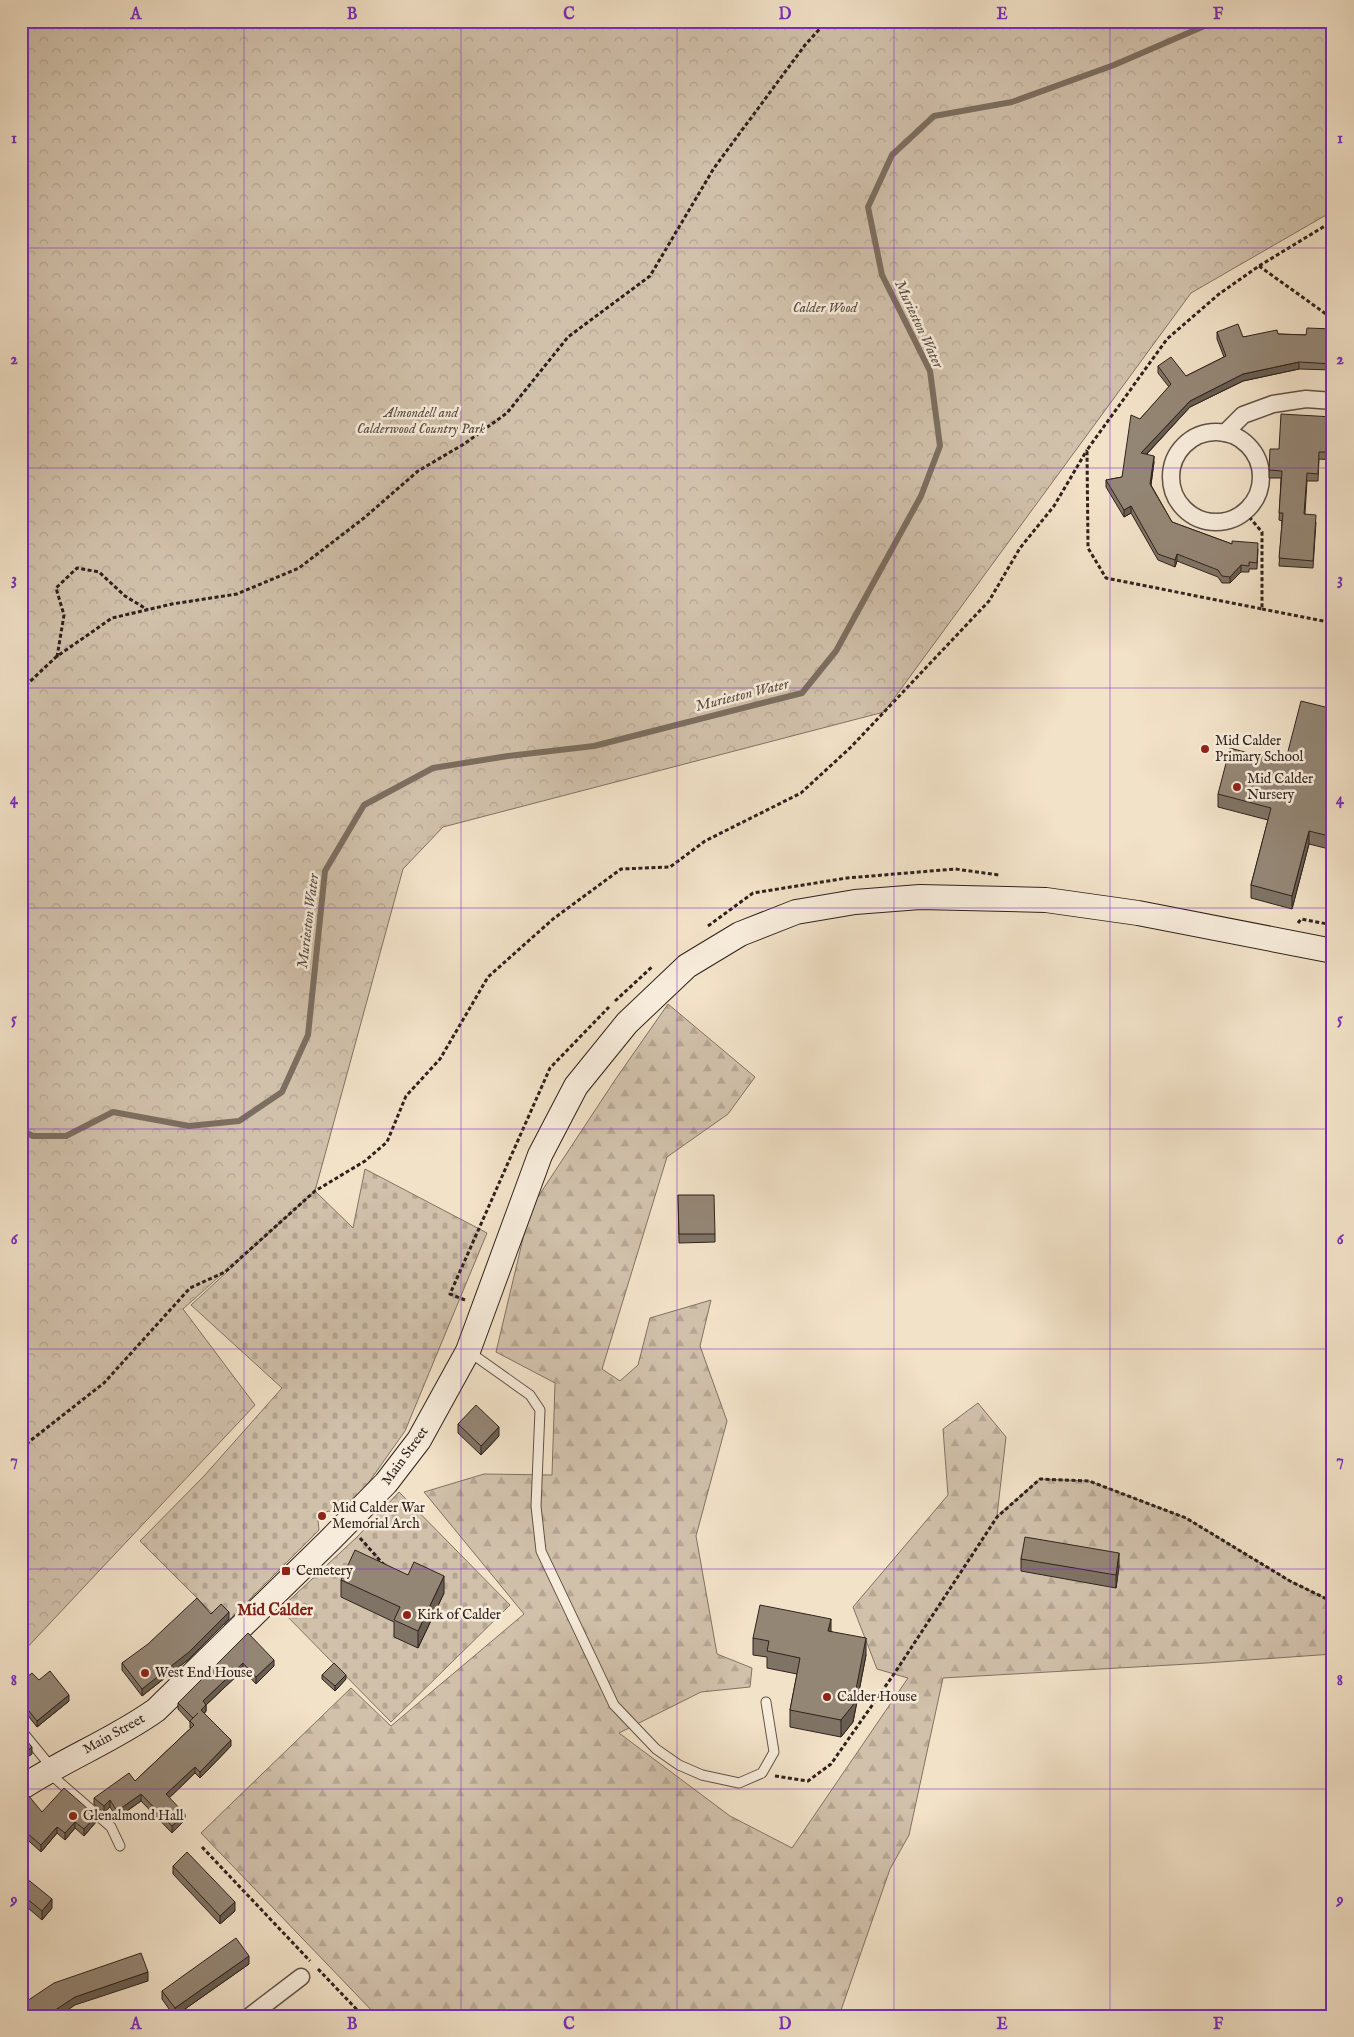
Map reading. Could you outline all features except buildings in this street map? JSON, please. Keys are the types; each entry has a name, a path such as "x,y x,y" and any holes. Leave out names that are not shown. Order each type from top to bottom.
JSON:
{"street":[{"path":"1225,433 1243,415 1273,404 1306,399 1333,401"},
{"path":"1209,432 1225,433 1234,435 1247,444 1258,461 1262,476 1259,492 1245,512 1224,522 1208,522 1192,515 1180,504 1173,490 1171,474 1174,460 1182,447 1194,437 1209,432"},
{"name":"Main Street","path":"21,1788 50,1770 138,1723 156,1710 386,1483 419,1440 468,1351 540,1155 576,1086 627,1022 687,966 740,934 796,912 855,902 920,897 1046,900 1138,913 1333,951"},
{"path":"250,2016 301,1977"}],"lane":[{"path":"468,1351 530,1394 540,1410 536,1506 541,1551 614,1705 656,1749 679,1765 702,1775 739,1783 762,1773 774,1752 766,1702"},
{"path":"21,1730 50,1770 111,1827 120,1846"}],"path":[{"path":"21,690 56,658 112,618 237,594 299,568 364,518 418,471 464,444 507,413 568,336 650,276 714,168 805,45 827,21"},
{"path":"21,1448 104,1383 190,1288 225,1272 315,1191 365,1161 387,1142 406,1096 440,1059 488,977 552,919 620,869 670,866 705,841 801,793 851,747 989,600 1020,548 1054,506 1088,450 1167,339 1219,294 1259,266 1333,222"},
{"path":"1259,266 1333,319"},
{"path":"1088,450 1088,548 1106,578 1333,622"},
{"path":"1245,512 1262,532 1262,609"},
{"path":"56,658 64,615 56,588 77,568 99,572 125,596 148,610"},
{"path":"706,927 753,893 847,878 954,869 1001,876"},
{"path":"484,1308 450,1294 550,1068 644,973 659,962"},
{"path":"762,1773 808,1781 831,1764 894,1674 997,1517 1040,1479 1088,1481 1186,1518 1290,1581 1333,1602"},
{"path":"330,1540 358,1536 386,1569"},
{"path":"202,1847 363,2016"}],"green space":[{"name":"Almondell and Calderwood Country Park","path":"21,21 1333,21 1333,211 1191,293 884,712 443,827 403,869 315,1191 183,1309 255,1405 21,1654"},
{"path":"668,1004 755,1077 728,1114 667,1157 602,1369 620,1381 638,1365 650,1318 711,1300 700,1346 727,1421 696,1536 717,1654 752,1668 750,1687 701,1692 619,1733 730,1816 792,1848 908,1678 877,1669 853,1607 948,1495 943,1429 978,1403 1006,1437 997,1516 1040,1479 1089,1481 1186,1518 1290,1581 1333,1602 1333,1654 943,1678 909,1835 890,1869 839,2016 377,2016 201,1833 351,1688 391,1726 524,1614 424,1492 484,1474 552,1475 555,1383 496,1352 530,1209 615,1080"},
{"path":"365,1169 487,1233 405,1431 362,1492 338,1513 328,1511 318,1520 319,1530 224,1625 140,1541 204,1476 282,1388 191,1305 315,1191 353,1228"},
{"path":"399,1492 510,1605 391,1722 280,1609 358,1536"}],"waterway":[{"name":"Murieston Water","path":"21,1130 33,1136 66,1136 113,1112 189,1126 239,1121 282,1092 308,1035 325,871 364,805 433,768 508,756 594,746 802,693 836,651 921,496 940,446 930,371 882,275 868,207 892,155 934,116 1012,102 1114,65 1216,21"}],"place":[{"name":"Mid Calder Primary School","path":"1205,749"},
{"name":"Mid Calder Nursery","path":"1237,787"},
{"name":"Mid Calder War Memorial Arch","path":"322,1516"},
{"name":"Cemetery","path":"286,1571"},
{"name":"Kirk of Calder","path":"407,1615"},
{"name":"West End House","path":"145,1673"},
{"name":"Calder House","path":"827,1697"},
{"name":"Glenalmond Hall","path":"73,1816"}],"district":[{"name":"Mid Calder","path":"275,1611"}],"park label":[{"name":"Calder Wood","path":"825,308"}]}
